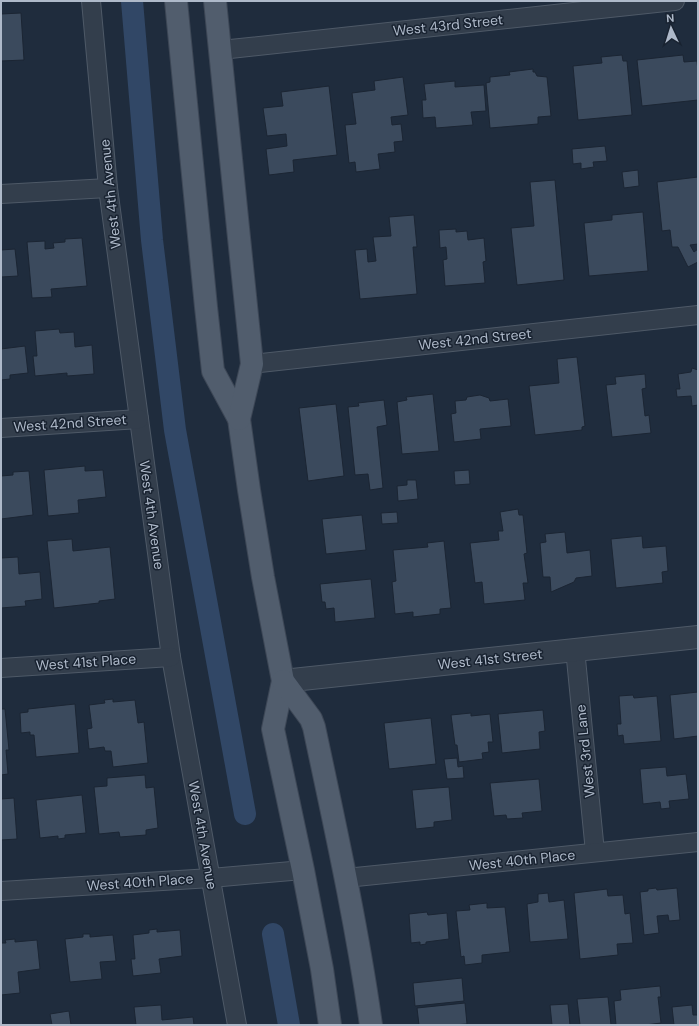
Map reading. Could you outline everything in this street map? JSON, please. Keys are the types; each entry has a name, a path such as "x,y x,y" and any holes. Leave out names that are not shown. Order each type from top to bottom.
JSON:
{"main road":[{"path":"176,1 213,371 239,419 263,577 283,681 273,730 303,870 322,969 330,1025"},
{"path":"215,1 252,364 239,419"},
{"path":"283,681 311,719 346,878 364,974 371,1025"}],"street":[{"name":"West 4th Avenue","path":"91,1 108,188 171,657 237,1025"},
{"name":"West 43rd Street","path":"221,50 675,1"},
{"path":"1,194 108,188"},
{"name":"West 42nd Street","path":"252,364 698,315"},
{"name":"West 42nd Street","path":"1,428 139,419"},
{"name":"West 41st Street","path":"283,681 698,637"},
{"name":"West 3rd Lane","path":"575,649 595,852"},
{"name":"West 41st Place","path":"1,668 171,657"},
{"name":"West 40th Place","path":"346,878 698,842"},
{"name":"West 40th Place","path":"1,891 211,878 303,870"}],"building":[{"path":"21,13 24,60 1,61 1,14"},
{"path":"622,55 623,61 627,61 632,115 578,120 573,66 602,63 601,57"},
{"path":"683,55 684,62 697,61 698,100 642,106 637,60"},
{"path":"533,69 533,72 535,72 537,76 547,77 551,116 538,117 538,124 490,128 486,83 490,82 490,77 510,75 509,72"},
{"path":"403,77 408,115 391,117 392,125 401,124 403,141 394,142 395,152 378,154 380,169 356,172 355,162 349,163 345,125 356,124 352,93 375,90 374,81"},
{"path":"455,81 455,87 484,85 486,111 471,112 473,125 436,128 435,117 423,118 422,100 426,100 424,84"},
{"path":"329,86 337,155 293,160 294,172 269,175 266,149 287,146 286,134 267,136 263,108 283,106 281,92"},
{"path":"605,146 607,161 593,162 594,167 581,169 581,163 573,164 572,149"},
{"path":"638,170 639,186 624,188 622,172"},
{"path":"698,177 698,244 690,245 694,252 698,249 698,262 688,267 678,247 672,247 670,230 662,231 657,182"},
{"path":"555,180 564,280 517,285 511,228 534,226 530,182"},
{"path":"643,212 648,271 589,276 584,223 612,220 612,215"},
{"path":"414,215 417,247 413,247 417,294 360,299 355,250 367,249 368,262 376,261 373,237 391,236 389,217"},
{"path":"456,229 456,232 467,231 468,240 484,238 486,261 483,262 485,283 445,286 443,260 447,259 446,247 440,248 439,230"},
{"path":"82,238 87,286 51,289 52,297 32,298 27,242 45,241 45,249 54,248 53,243 65,242 65,239"},
{"path":"15,249 18,276 1,277 1,250"},
{"path":"59,329 60,333 74,332 75,347 92,345 94,374 67,376 67,373 35,376 33,356 37,356 35,331"},
{"path":"25,346 28,373 10,375 10,379 1,380 1,349"},
{"path":"577,357 585,426 582,427 582,430 535,435 529,386 559,383 557,359"},
{"path":"692,368 698,370 698,405 692,406 691,396 677,397 676,389 680,389 678,374 691,372"},
{"path":"645,374 646,388 642,389 645,416 649,415 651,433 612,437 606,385 616,384 615,377"},
{"path":"433,394 439,451 402,454 397,402 407,400 406,397"},
{"path":"480,395 489,398 490,401 508,399 511,426 480,429 481,439 454,442 451,414 456,413 455,401 466,400 467,397"},
{"path":"384,400 387,425 377,427 383,488 370,490 368,474 355,475 348,407 359,406 358,403"},
{"path":"336,404 344,476 308,481 299,408"},
{"path":"85,466 85,471 103,470 106,497 78,500 79,513 48,516 44,470"},
{"path":"469,470 470,484 455,485 454,471"},
{"path":"29,471 33,515 1,519 1,476 13,475 13,472"},
{"path":"407,480 416,480 418,499 398,501 397,486 407,485"},
{"path":"518,509 519,515 523,515 527,553 524,554 528,583 523,583 525,600 484,604 482,582 475,583 470,543 499,540 498,531 503,531 500,512"},
{"path":"397,512 398,523 382,524 381,513"},
{"path":"362,515 366,550 326,554 322,519"},
{"path":"565,532 567,553 590,550 592,576 576,578 574,582 551,592 550,577 543,577 540,543 546,542 545,534"},
{"path":"642,536 643,548 666,546 668,571 662,572 663,583 616,588 611,539"},
{"path":"72,539 73,551 110,547 115,599 99,601 99,603 54,608 47,541"},
{"path":"444,541 451,608 440,609 440,614 413,617 413,612 395,614 392,582 396,581 393,550 428,547 427,543"},
{"path":"18,557 19,574 40,572 42,599 25,601 26,606 1,608 1,558"},
{"path":"371,579 375,618 335,622 334,608 326,609 325,602 322,602 320,584"},
{"path":"698,692 698,736 674,739 670,695"},
{"path":"633,695 634,698 657,696 661,741 624,744 623,735 618,736 617,724 621,724 619,696"},
{"path":"113,699 113,702 135,700 138,723 144,722 148,763 113,767 111,751 105,751 104,747 89,749 87,729 92,728 89,705 105,703 104,700"},
{"path":"75,704 79,753 36,757 34,735 30,735 30,732 21,733 20,713 28,712 28,709"},
{"path":"1,709 5,709 9,750 6,750 8,774 1,775"},
{"path":"543,710 545,731 539,732 540,749 502,753 498,714"},
{"path":"471,713 471,716 490,714 493,742 488,742 489,752 482,753 483,759 459,762 451,715"},
{"path":"431,718 436,764 389,769 384,723"},
{"path":"457,758 458,767 463,766 464,778 447,779 444,759"},
{"path":"666,767 667,776 686,774 689,799 669,801 670,808 661,809 660,802 643,804 640,769"},
{"path":"145,775 146,788 154,787 158,828 146,830 146,835 120,837 119,832 99,834 94,787 107,786 107,778"},
{"path":"539,779 542,811 522,813 523,818 507,819 506,815 494,816 490,783"},
{"path":"449,787 452,820 434,822 434,827 416,829 412,790"},
{"path":"82,795 86,833 65,835 65,838 58,839 58,836 40,838 36,800"},
{"path":"14,798 17,839 1,840 1,799"},
{"path":"656,888 657,890 677,888 680,920 669,921 668,915 657,916 659,933 644,935 640,892"},
{"path":"607,889 608,896 623,895 625,914 630,913 633,943 617,944 618,955 580,959 574,893"},
{"path":"548,893 549,902 564,900 568,939 530,942 527,904 538,902 538,894"},
{"path":"487,903 487,908 505,907 510,952 482,955 482,963 465,965 464,956 461,957 456,911 470,910 469,905"},
{"path":"427,912 428,915 447,913 449,939 426,942 426,944 420,945 420,942 411,943 409,914"},
{"path":"157,929 157,932 180,930 182,956 159,959 161,973 133,976 131,959 135,959 133,935 149,933 149,930"},
{"path":"83,934 90,934 90,937 113,935 116,961 100,962 102,979 70,982 65,939 83,937"},
{"path":"15,939 15,942 37,940 40,969 18,972 20,993 1,995 1,943 6,943 5,940"},
{"path":"462,978 464,1001 415,1006 413,983"},
{"path":"660,986 661,997 658,997 661,1023 645,1025 616,1025 614,1001 621,1000 620,990"},
{"path":"608,997 611,1025 580,1025 577,999"},
{"path":"465,1003 467,1024 419,1025 417,1008"},
{"path":"568,1004 570,1025 552,1025 550,1005"},
{"path":"161,1005 162,1020 193,1017 194,1025 136,1025 134,1007"},
{"path":"692,1005 693,1015 698,1015 698,1025 674,1025 672,1007"},
{"path":"69,1011 71,1025 52,1025 50,1014"}],"waterway":[{"path":"132,1 152,240 175,430 245,814"},
{"path":"273,934 289,1025"}]}
